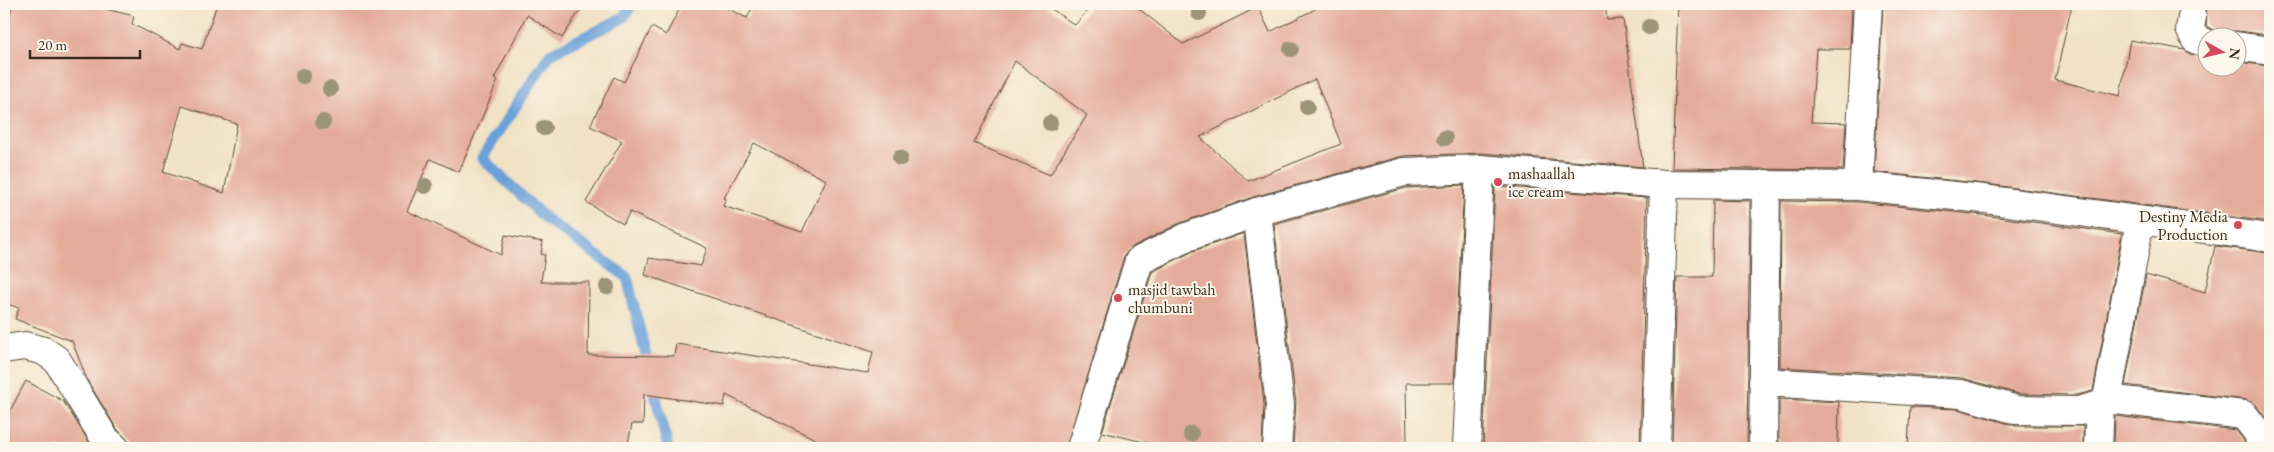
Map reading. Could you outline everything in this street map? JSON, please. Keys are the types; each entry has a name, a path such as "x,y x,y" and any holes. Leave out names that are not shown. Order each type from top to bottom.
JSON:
{"street":[{"path":"1858,186 1868,4"},
{"path":"2192,17 2190,29 2196,38"},
{"path":"2246,47 2270,51"},
{"path":"1467,448 1480,169"},
{"path":"1081,448 1139,261 1187,237 1257,212 1404,172 1480,169 1664,184 1858,186 1984,199 2270,238"},
{"path":"1656,448 1664,184"},
{"path":"1763,448 1766,184"},
{"path":"1257,212 1280,405 1277,448"},
{"path":"2098,448 2104,402 2140,221"},
{"path":"4,349 25,346 44,351 57,360 106,439 115,448"},
{"path":"1763,382 1961,394 2017,410 2079,411 2104,402 2244,415 2263,439"}],"building":[{"path":"12,4 85,4 134,16 132,24 180,49 182,43 202,49 217,4 584,4 562,38 527,15 494,79 498,80 459,172 430,159 407,211 501,255 505,235 543,242 541,254 545,255 541,282 589,282 588,355 674,356 676,344 868,373 873,352 645,275 649,258 701,266 707,248 630,212 623,224 586,202 622,141 590,126 614,77 624,82 652,27 666,35 682,4 718,4 747,18 754,4 1044,4 1075,25 1093,4 1133,4 1183,44 1258,7 1270,32 1325,4 1605,4 1607,20 1623,19 1643,167 1481,153 1403,156 1253,197 1180,223 1132,247 1124,256 1066,448 814,448 817,440 726,395 724,406 644,394 643,424 632,424 627,448 130,448 130,443 117,429 88,382 72,341 15,319 19,308 4,303 4,90 9,58 4,57","holes":["1015,61 1087,115 1050,175 974,143","1315,79 1341,144 1248,181 1200,137","182,106 237,124 224,193 163,172","754,143 826,180 802,232 723,206 726,199 724,198"]},
{"path":"1678,4 1852,4 1850,49 1816,49 1811,122 1846,123 1843,170 1672,168"},
{"path":"1883,4 2072,4 2055,80 2120,96 2130,40 2185,50 2196,56 2196,78 2246,78 2246,63 2270,66 2270,222 1986,184 1874,172"},
{"path":"2201,4 2255,4 2270,7 2270,35 2246,32 2246,28 2209,28 2206,26 2207,12"},
{"path":"1464,185 1454,383 1406,383 1407,446 1293,448 1296,403 1274,224 1406,188"},
{"path":"1495,186 1647,198 1640,448 1483,448"},
{"path":"1713,200 1750,201 1747,448 1672,448 1677,277 1712,277"},
{"path":"1781,201 1857,202 1982,215 2122,234 2093,391 2077,395 2019,394 1962,378 1780,367"},
{"path":"1244,233 1264,405 1262,448 1169,448 1102,432 1152,272 1193,251"},
{"path":"2215,246 2270,253 2270,423 2256,405 2246,400 2125,385 2146,275 2205,292"},
{"path":"26,381 63,401 93,448 4,448 4,422"},
{"path":"1779,399 1839,402 1838,448 1779,448"},
{"path":"1910,407 1958,409 2016,426 2083,426 2083,448 1908,448"},
{"path":"2115,416 2236,430 2244,441 2244,448 2114,448"}],"waterway":[{"path":"633,4 623,18 550,54 482,158 546,219 627,277 668,448"}],"place":[{"name":"mashaallah ice cream","path":"1498,182"},
{"name":"Destiny Media Production","path":"2238,225"},
{"name":"masjid tawbah chumbuni","path":"1118,298"}]}
